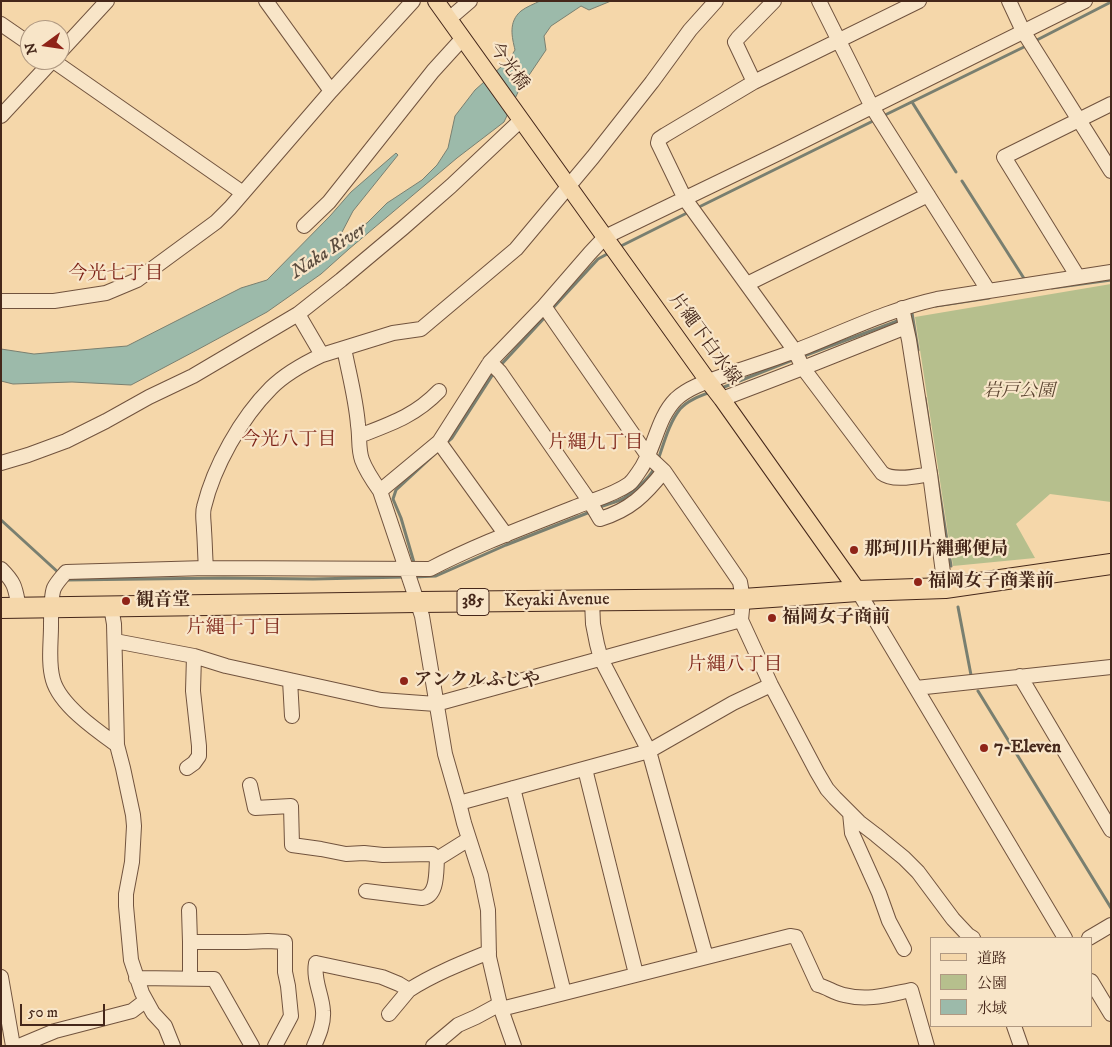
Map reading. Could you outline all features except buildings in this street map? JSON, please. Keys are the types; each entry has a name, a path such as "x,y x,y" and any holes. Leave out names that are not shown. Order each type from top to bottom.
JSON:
{"highway":[{"name":"Keyaki Avenue","path":"10,608 53,598 111,607 414,593 592,600 743,599 858,591 945,588 1111,564"}],"main road":[{"path":"436,1 465,42"},
{"name":"今光橋","path":"465,42 519,117"},
{"name":"片繩下白水線","path":"519,117 858,591"}],"street":[{"path":"70,41 106,1"},
{"path":"266,1 331,91"},
{"path":"1,301 50,301 106,294 137,280 216,222 413,1"},
{"path":"449,19 470,1"},
{"path":"206,568 203,509 218,465 257,404 272,387 322,355 393,333 421,329 516,249 652,82 690,30 716,1"},
{"path":"754,82 735,42 774,1"},
{"path":"819,1 872,107 988,290"},
{"path":"919,1 754,82 665,135 659,139 658,146 685,199 795,351 803,368 882,473 887,477 898,478 930,474"},
{"path":"1009,1 1024,31 1111,171"},
{"path":"380,491 439,442 490,362 606,238 1085,1"},
{"path":"1,24 20,37"},
{"path":"304,226 328,202 433,71 465,42"},
{"path":"1,116 44,70"},
{"path":"67,70 243,193"},
{"path":"1078,277 1004,157 1111,104"},
{"path":"1,463 28,456 66,441 106,421 149,397 193,376 298,314 341,280 451,186 519,117"},
{"path":"747,284 928,195"},
{"path":"116,745 86,722 65,700 57,689 52,674 53,598 66,572 206,568 430,568 462,553 620,490 631,483 644,466 668,409 677,398 708,381 795,351 851,327 917,303 937,298 1111,272"},
{"path":"544,306 648,456 664,471 740,582 743,599 741,620 772,686 827,789 850,814 904,858 918,872 953,919 971,937"},
{"path":"902,308 910,340 945,588"},
{"path":"298,314 322,355"},
{"path":"722,399 906,327"},
{"path":"344,348 354,395 362,460 380,491 422,616 445,754 481,876 488,910 489,952 501,1006 514,1046"},
{"path":"490,362 500,372 600,519 629,506 640,498 651,488 664,471"},
{"path":"359,436 386,426 410,414 439,391"},
{"path":"439,442 506,535"},
{"path":"1,569 15,585 10,608"},
{"path":"858,591 1064,937"},
{"path":"592,600 593,624 601,658 649,751 706,957"},
{"path":"111,607 115,641 116,745 123,768 134,826 132,862 126,894 131,960 145,1000 152,1013 165,1026 173,1046"},
{"path":"115,641 194,656 226,666 381,700 436,704 741,620"},
{"path":"187,768 199,756 193,691 194,656"},
{"path":"916,688 1020,676 1109,670"},
{"path":"1020,676 1111,830"},
{"path":"290,680 292,716"},
{"path":"459,802 649,751 733,703 772,686"},
{"path":"585,769 636,974"},
{"path":"250,785 255,808 290,806 292,845 346,854 432,854 437,859"},
{"path":"513,788 564,993"},
{"path":"850,814 852,833 879,893 889,921 904,949"},
{"path":"437,859 469,840"},
{"path":"366,891 426,898 434,888 437,859"},
{"path":"188,910 190,978"},
{"path":"1091,937 1111,925"},
{"path":"433,1046 458,1025 501,1006 564,993 796,936 818,986 826,987 839,994 861,998 875,998 911,990 927,1046"},
{"path":"190,942 285,942 285,972 292,1016 276,1046"},
{"path":"389,1014 409,990 436,975 489,952"},
{"path":"314,1046 323,1022 324,1013 315,976 316,963 382,978 409,990"},
{"path":"1,977 13,1046"},
{"path":"136,978 214,979 252,1046"},
{"path":"1092,983 1111,1014"},
{"path":"19,1046 55,1031 132,1010 145,1000"},
{"path":"1014,1027 1021,1046"}],"green space":[{"name":"岩戸公園","path":"1111,284 1111,502 1050,494 1016,524 1035,558 953,566 915,317"}],"water":[{"name":"Naka River","path":"540,1 611,1 589,10 581,6 551,26 544,36 546,50 519,90 504,122 457,158 321,274 267,312 131,385 72,382 13,384 1,381 1,349 34,354 127,346 241,288 267,280 351,192 396,153 398,155 353,211 341,234 345,237 367,223 387,203 422,180 437,165 448,148 455,116 475,90 508,61 515,50 512,30 517,15"}],"waterway":[{"path":"1033,42 1111,2"},
{"path":"883,116 1028,45"},
{"path":"912,102 956,172"},
{"path":"697,208 875,120"},
{"path":"962,181 1025,280"},
{"path":"619,247 689,212"},
{"path":"552,309 598,259 609,253"},
{"path":"1052,288 1111,280"},
{"path":"936,306 989,298"},
{"path":"912,313 918,350"},
{"path":"499,367 546,316"},
{"path":"801,357 900,320"},
{"path":"719,389 795,359"},
{"path":"445,444 452,438 495,371"},
{"path":"658,460 670,427 680,409 690,401 711,392"},
{"path":"925,398 929,425"},
{"path":"415,566 401,518 393,499 396,490 437,452"},
{"path":"598,508 624,498 636,489 654,468"},
{"path":"936,470 951,566"},
{"path":"414,577 436,576 506,545 590,512"},
{"path":"1,520 60,574"},
{"path":"65,579 405,577"},
{"path":"958,607 971,675"},
{"path":"978,691 1111,908"}],"place":[{"name":"那珂川片縄郵便局","path":"854,550"},
{"name":"福岡女子商業前","path":"918,582"},
{"name":"観音堂","path":"126,601"},
{"name":"福岡女子商前","path":"772,618"},
{"name":"アンクルふじや","path":"404,681"},
{"name":"7-Eleven","path":"984,748"}],"district":[{"name":"今光七丁目","path":"116,275"},
{"name":"今光八丁目","path":"289,441"},
{"name":"片縄九丁目","path":"596,444"},
{"name":"片縄十丁目","path":"234,629"},
{"name":"片縄八丁目","path":"735,666"}]}
